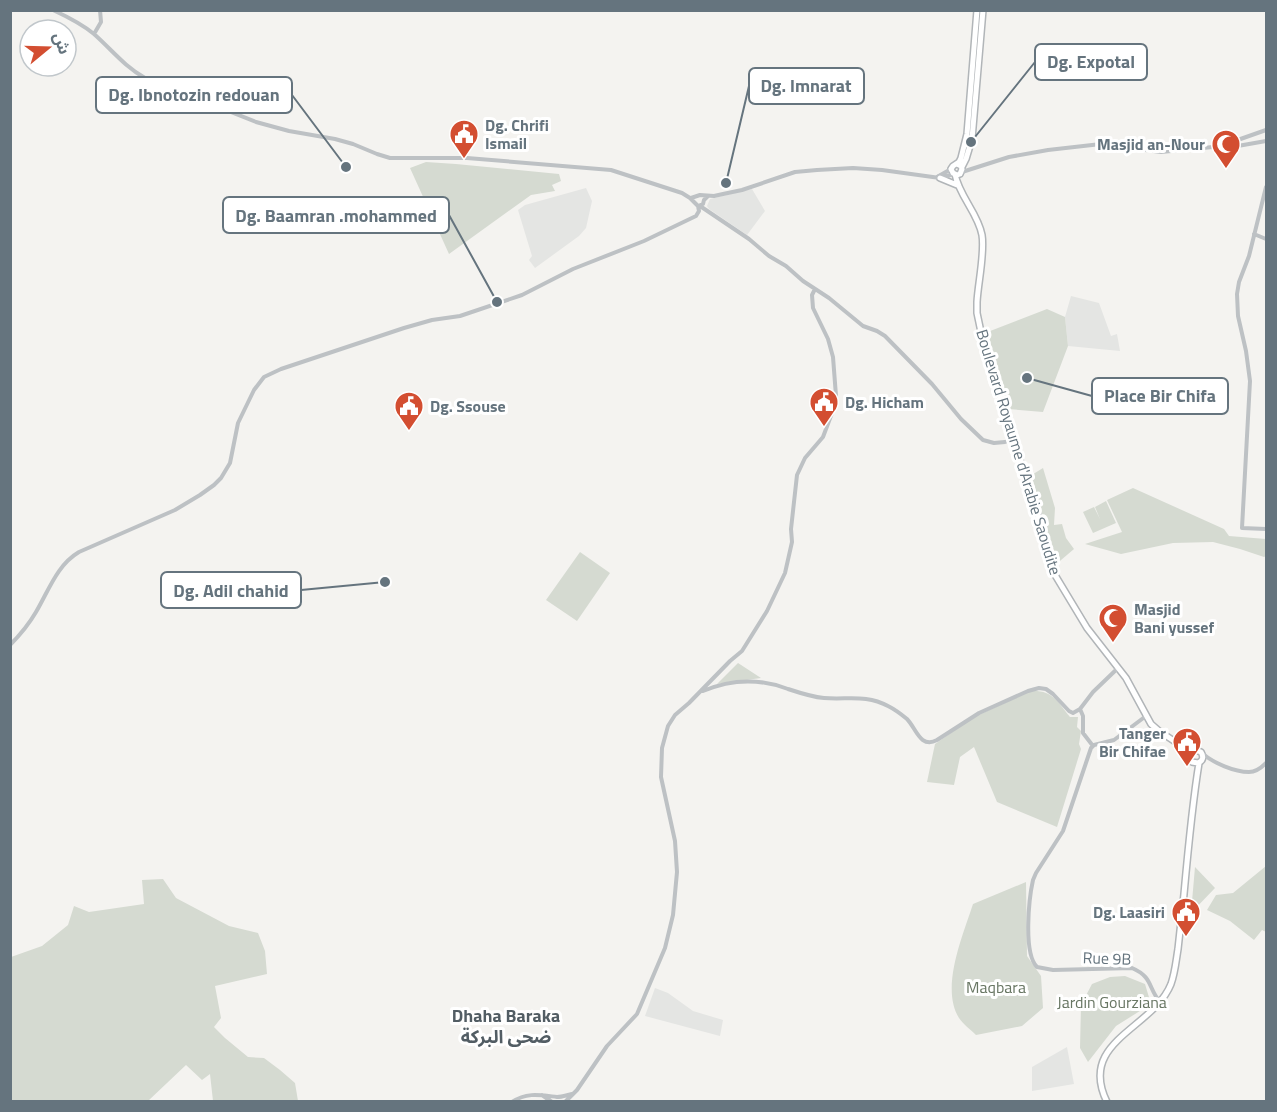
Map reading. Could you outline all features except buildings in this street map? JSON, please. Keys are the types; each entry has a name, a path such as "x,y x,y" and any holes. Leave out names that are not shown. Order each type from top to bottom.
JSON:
{"main road":[{"name":"Boulevard Royaume d'Arabie Saoudite","path":"977,10 967,134 958,170 957,185 982,237 976,302 989,360 1055,575 1087,628 1131,686 1146,716 1156,728 1198,760"},
{"name":"Boulevard Royaume d'Arabie Saoudite","path":"962,193 958,170 966,159 972,139 983,10"},
{"path":"938,177 957,185"},
{"name":"Boulevard Royaume d'Arabie Saoudite","path":"1107,1101 1101,1087 1100,1077 1106,1054 1119,1038 1160,1002 1175,973 1199,750 1180,745"},
{"path":"1194,750 1190,754 1198,760"}],"street":[{"path":"53,10 94,34 118,58 145,78 256,122 353,144 390,158 467,158 611,170 700,201 707,210 749,238 863,326 885,336 983,440 994,443 1013,439"},
{"path":"94,34 101,22 100,10"},
{"path":"700,201 795,172 874,169 938,177 1009,157 1101,144 1161,152 1214,147 1229,149 1232,144 1266,130"},
{"path":"1214,147 1227,140 1232,144 1266,141"},
{"path":"1224,142 1225,148"},
{"path":"1266,187 1237,294 1238,316 1250,381 1242,528 1266,529"},
{"path":"10,645 29,624 59,569 68,559 175,510 200,495 221,478 230,463 236,429 242,412 258,382 271,372 404,328 460,316 522,295 573,269 644,241 696,216 700,201"},
{"path":"1254,234 1266,239"},
{"path":"512,1101 527,1095 541,1095 558,1100 569,1099 608,1046 637,1014 665,948 675,905 677,864 675,841 661,777 664,738 669,723 675,715 742,651 767,611 785,573 792,542 791,529 797,475 805,458 823,437 836,396 833,357 828,339 813,308 812,295 815,289"},
{"path":"698,694 727,683 753,681 765,682 814,697 876,700 902,715 920,738 930,743 977,714 1039,688 1046,689 1053,694 1072,713 1076,712 1118,668"},
{"path":"1080,709 1083,716 1083,734 1093,746 1114,740 1146,716"},
{"name":"Rue 9B","path":"1093,746 1061,836 1036,873 1033,882 1028,940 1032,959 1036,966 1053,970 1132,968 1149,980 1160,1002"},
{"path":"1198,760 1210,759 1246,772 1258,770 1266,764"}],"shaded area":[{"path":"586,188 592,201 586,228 579,236 535,268 529,260 532,256 518,210 525,205"},
{"path":"752,189 765,211 747,235 707,206 710,199"},
{"path":"1071,296 1099,303 1111,336 1117,334 1120,351 1068,346 1065,317"},
{"path":"655,988 668,993 693,1011 723,1020 720,1036 645,1016"},
{"path":"1067,1047 1074,1084 1032,1091 1032,1067"}],"green space":[{"path":"426,162 559,174 561,181 552,185 555,191 531,195 449,254 410,168"},
{"path":"1047,309 1065,317 1068,346 1043,412 1008,409 985,333"},
{"path":"1043,468 1055,508 1054,525 1062,524 1066,538 1074,549 1054,566 1043,517 1030,476"},
{"path":"1133,488 1224,529 1229,536 1266,539 1266,556 1213,542 1173,543 1121,554 1085,544 1122,532 1107,500"},
{"path":"1106,501 1116,523 1093,533 1083,512 1094,507 1100,519 1095,507"},
{"path":"580,552 610,573 577,621 546,600"},
{"path":"738,663 761,678 717,684"},
{"path":"1031,691 1045,692 1058,701 1070,717 1078,717 1077,727 1081,731 1079,744 1081,749 1057,827 997,802 974,747 960,757 954,785 927,782 935,744 974,717"},
{"path":"1266,866 1266,932 1262,930 1254,940 1230,921 1207,910 1216,895 1233,893"},
{"path":"1195,867 1215,888 1191,913"},
{"path":"163,879 176,898 229,926 258,933 265,951 267,974 215,986 221,1018 214,1027 248,1057 264,1058 295,1083 298,1101 213,1101 210,1074 202,1080 186,1065 148,1101 11,1101 11,957 42,946 68,925 74,906 89,912 144,904 142,880"},
{"name":"Maqbara","path":"1026,882 1027,956 1041,976 1043,1008 1022,1026 976,1035 959,1018 952,992 955,961 964,931 973,904"},
{"name":"Jardin Gourziana","path":"1125,976 1145,984 1151,1004 1116,1026 1088,1062 1080,1048 1081,1005 1092,984 1110,977"}],"place":[{"name":"Dg. Expotal","path":"971,142"},
{"name":"Dg. Chrifi Ismail","path":"464,160"},
{"name":"Dg. Ibnotozin redouan","path":"346,167"},
{"name":"Masjid an-Nour","path":"1226,170"},
{"name":"Dg. lmnarat","path":"726,183"},
{"name":"Dg. Baamran .mohammed","path":"497,302"},
{"name":"Place Bir Chifa","path":"1027,378"},
{"name":"Dg. Hicham","path":"824,428"},
{"name":"Dg. Ssouse","path":"409,432"},
{"name":"Dg. Adil chahid","path":"385,582"},
{"name":"Masjid Bani yussef","path":"1113,644"},
{"name":"Tanger Bir Chifae","path":"1187,768"},
{"name":"Dg. Laasiri","path":"1186,938"}],"district":[{"name":"Dhaha Baraka ضحى البركة","path":"506,1025"}]}
